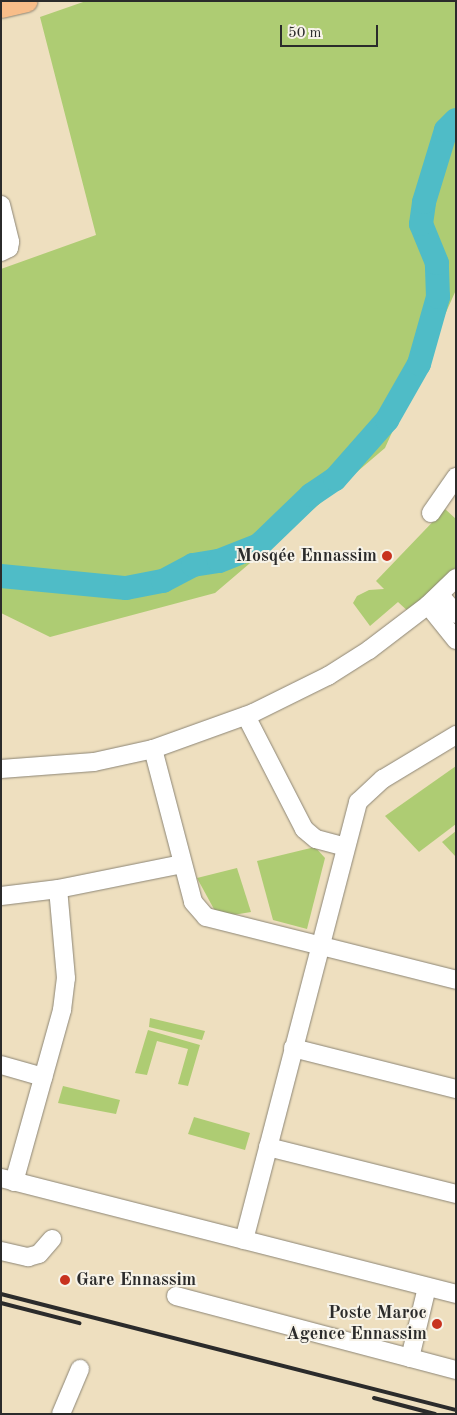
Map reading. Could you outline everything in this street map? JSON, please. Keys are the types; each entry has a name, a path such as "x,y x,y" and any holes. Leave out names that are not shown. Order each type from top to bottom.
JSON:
{"main road":[{"path":"1,7 26,1"}],"street":[{"path":"1,205 10,242 9,248 1,252"},
{"path":"430,513 456,477"},
{"path":"1,769 94,762 153,749 246,716 328,676 370,650 434,600 456,578"},
{"path":"434,600 456,614"},
{"path":"434,600 456,640"},
{"path":"246,716 304,830 316,839 345,847"},
{"path":"244,1240 318,948 358,802 368,790 456,735"},
{"path":"153,749 182,864 194,902 206,917 318,948 456,980"},
{"path":"1,896 58,889 182,864"},
{"path":"58,889 66,978 62,1010 43,1076 8,1180 456,1294"},
{"path":"293,1048 456,1089"},
{"path":"1,1066 43,1076"},
{"path":"268,1147 456,1194"},
{"path":"1,1251 28,1257 38,1254 52,1239"},
{"path":"410,1358 427,1287"},
{"path":"176,1296 456,1370"},
{"path":"61,1414 80,1369"}],"green space":[{"path":"86,1 456,1 456,290 385,448 215,593 50,637 1,613 1,269 96,235 40,17"},
{"path":"445,509 456,519 456,567 411,614 398,602 370,626 353,603 357,596 369,590 384,589 376,581"},
{"path":"456,766 456,824 419,852 385,816"},
{"path":"456,831 456,857 442,842"},
{"path":"315,847 325,858 307,929 273,920 257,861"},
{"path":"237,868 251,912 233,915 215,911 197,878"},
{"path":"150,1018 205,1031 202,1040 149,1027"},
{"path":"148,1030 200,1045 188,1086 178,1084 188,1049 157,1041 147,1075 135,1073"},
{"path":"63,1086 120,1100 116,1114 58,1103"},
{"path":"194,1117 250,1133 245,1150 188,1134"}],"waterway":[{"path":"1,576 126,588 163,581 193,565 219,561 259,545 311,495 335,479 387,420 419,364 438,297 437,263 421,224 424,202 446,130 456,120"}],"railway":[{"path":"1,1294 456,1410"},
{"path":"1,1303 79,1323"},
{"path":"374,1398 435,1414"}],"place":[{"name":"Mosqée Ennassim","path":"387,556"},
{"name":"Gare Ennassim","path":"65,1280"},
{"name":"Poste Maroc Agence Ennassim","path":"437,1324"}]}
